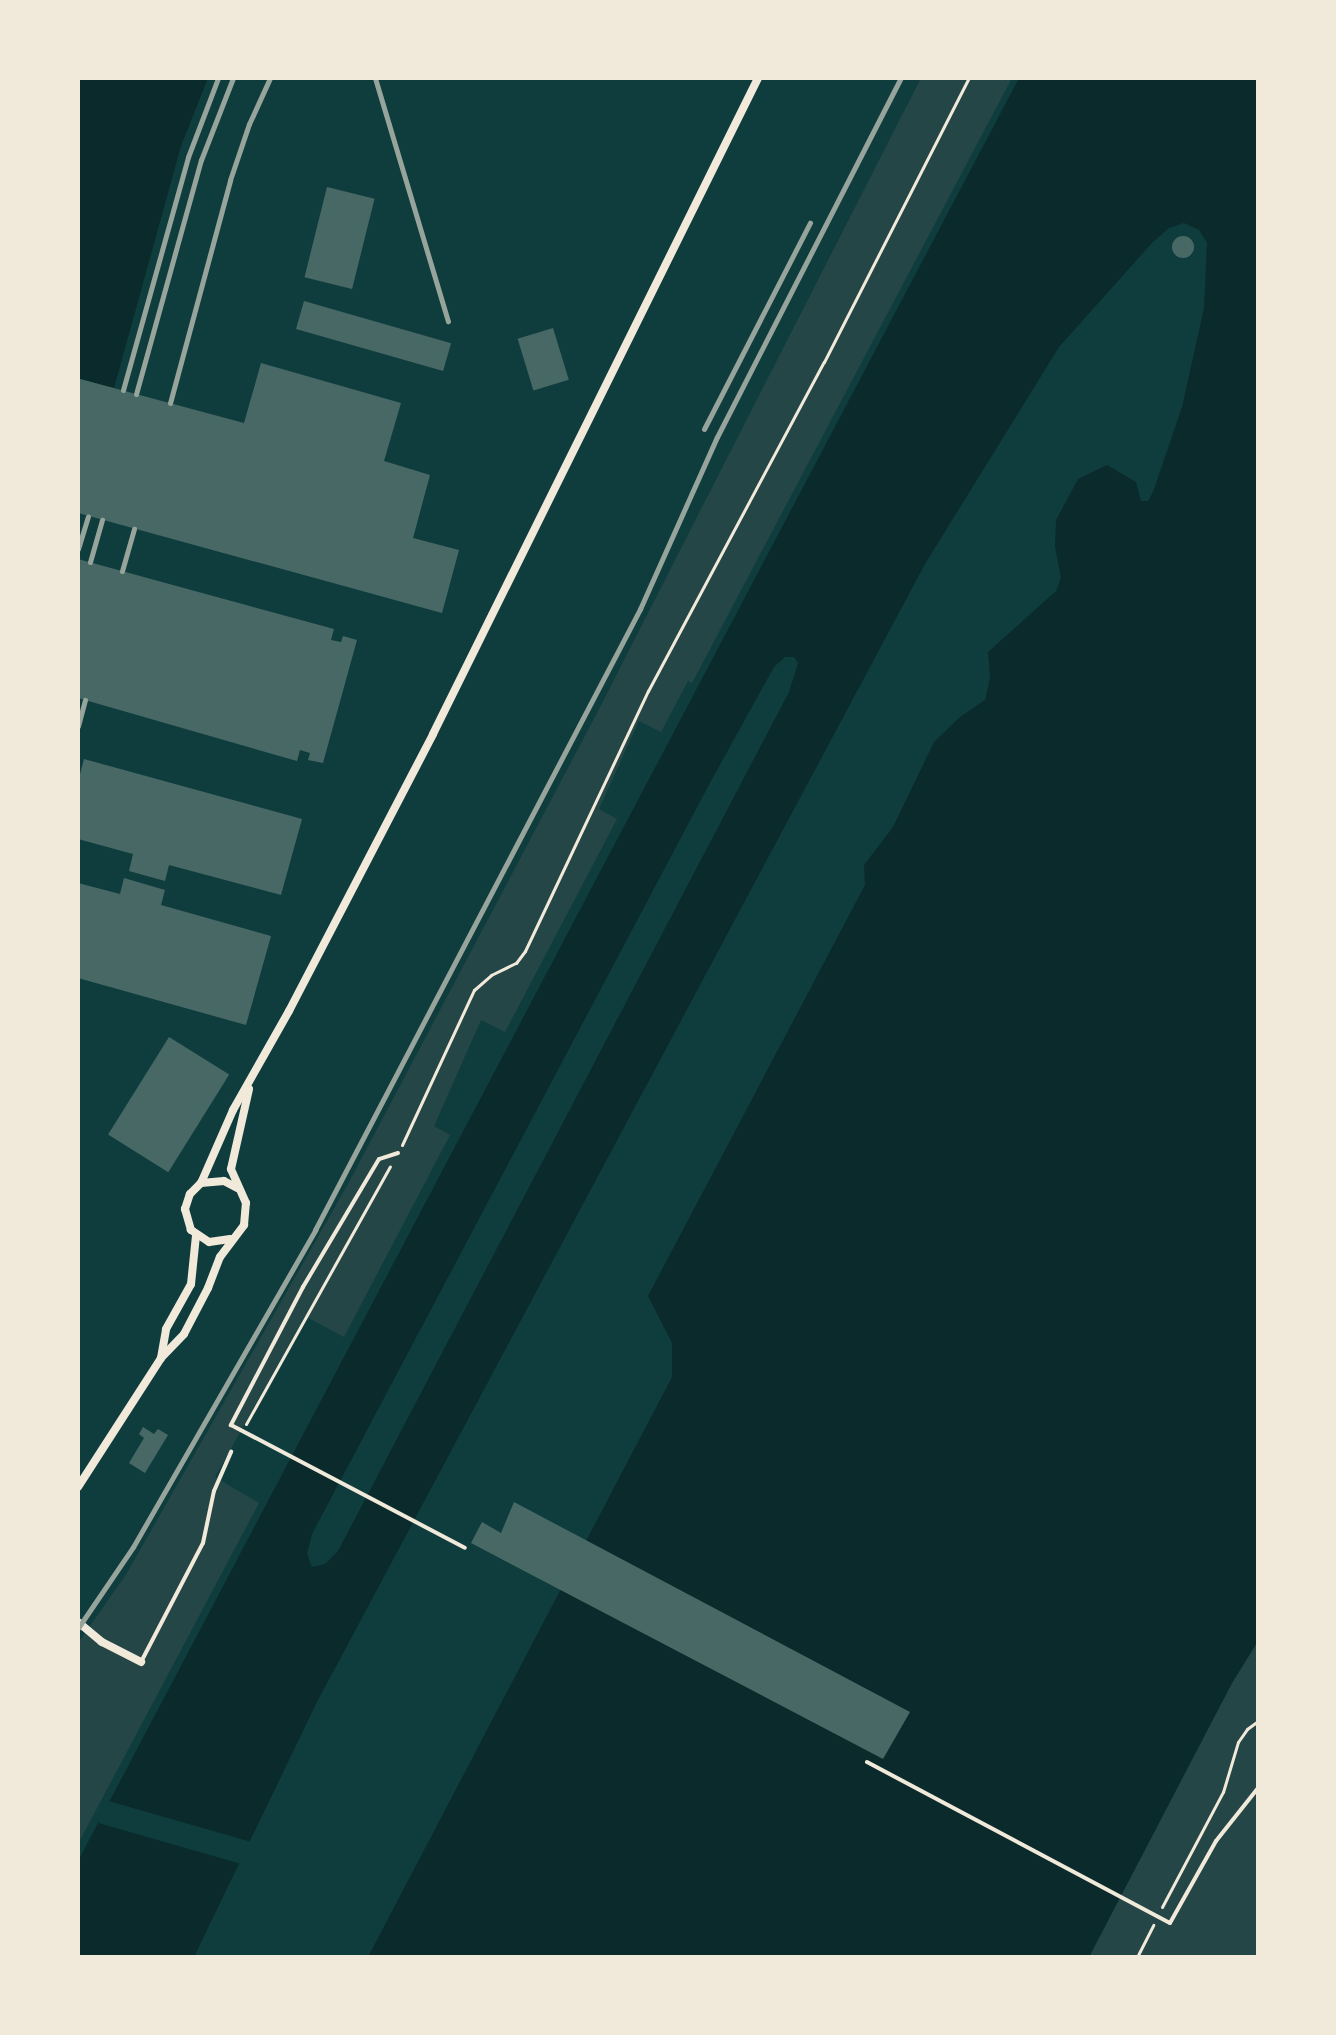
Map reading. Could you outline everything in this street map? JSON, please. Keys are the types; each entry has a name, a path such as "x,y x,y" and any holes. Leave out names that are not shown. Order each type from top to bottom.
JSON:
{"street":[{"path":"230,1239 209,1242 196,1236 186,1220 185,1209 190,1194 201,1183 219,1138 433,734 758,78"},
{"path":"78,1487 161,1358 184,1334 230,1239 244,1225 246,1203 231,1169 249,1086"},
{"path":"201,1183 224,1181 238,1189"},
{"path":"161,1358 166,1329 191,1284 196,1236"},
{"path":"78,1622 102,1642 141,1662"}],"lane":[{"path":"398,1153 379,1159 303,1287 231,1425 465,1548"},
{"path":"141,1662 203,1543 214,1491 231,1452"},
{"path":"867,1762 1170,1923 1204,1860 1258,1788"}],"path":[{"path":"246,1425 398,1153 474,990 491,975 516,963 525,951 648,691 824,362 969,78"},
{"path":"1164,1903 1223,1792 1238,1742 1247,1729 1258,1721"},
{"path":"1137,1957 1149,1934"}],"shaded area":[{"path":"78,78 208,78 181,146 114,388 81,379 78,387"},
{"path":"921,78 1012,78 692,683 688,681 661,732 639,721 599,809 617,819 505,1032 481,1020 434,1126 450,1135 344,1337 305,1316 215,1477 259,1503 78,1844 78,1643 127,1573 348,1184 596,715"},
{"path":"1019,78 1258,78 1258,1641 1232,1683 1089,1957 368,1957 672,1377 672,1343 648,1296 865,885 864,865 893,827 934,742 960,717 985,700 990,678 988,652 1056,591 1061,578 1055,547 1056,520 1078,479 1107,465 1136,482 1141,501 1148,501 1153,492 1182,407 1204,308 1207,243 1199,230 1184,223 1169,228 1152,243 1059,347 925,564 317,1702 194,1957 78,1957 78,1861","holes":["785,657 794,657 798,663 789,692 338,1551 325,1564 312,1567 307,1554 312,1534 711,781 774,667"]},
{"path":"1258,1641 1258,1957 1089,1957 1232,1683"}],"pier":[{"path":"105,1800 254,1843 247,1866 98,1823"}],"building":[{"path":"327,187 375,199 352,289 305,277"},
{"path":"1179,236 1187,236 1194,247 1187,258 1179,258 1172,251 1172,243"},
{"path":"304,301 451,343 443,371 296,329"},
{"path":"553,328 569,380 533,390 518,339"},
{"path":"261,363 401,403 384,461 430,475 413,538 459,550 442,613 78,513 80,379 244,423"},
{"path":"78,559 334,629 331,640 341,642 343,636 357,640 323,763 308,760 310,753 300,750 297,761 78,698"},
{"path":"84,759 302,819 281,895 169,865 165,881 129,871 133,854 78,839 78,782"},
{"path":"124,878 165,890 161,905 271,936 246,1025 78,978 78,883 120,894"},
{"path":"169,1037 229,1075 168,1172 108,1135"},
{"path":"143,1427 154,1434 158,1429 168,1435 145,1473 129,1463 144,1438 139,1434"},
{"path":"514,1502 910,1712 883,1759 471,1543 482,1522 501,1533"}],"railway":[{"path":"123,390 188,157 218,78"},
{"path":"136,394 201,160 233,78"},
{"path":"170,403 230,180 249,124 270,78"},
{"path":"375,78 448,321"},
{"path":"78,1628 133,1547 315,1230 640,609 717,437 901,78"},
{"path":"704,429 810,223"},
{"path":"78,549 88,516"},
{"path":"90,562 102,520"},
{"path":"122,571 134,529"},
{"path":"78,726 85,700"}]}
